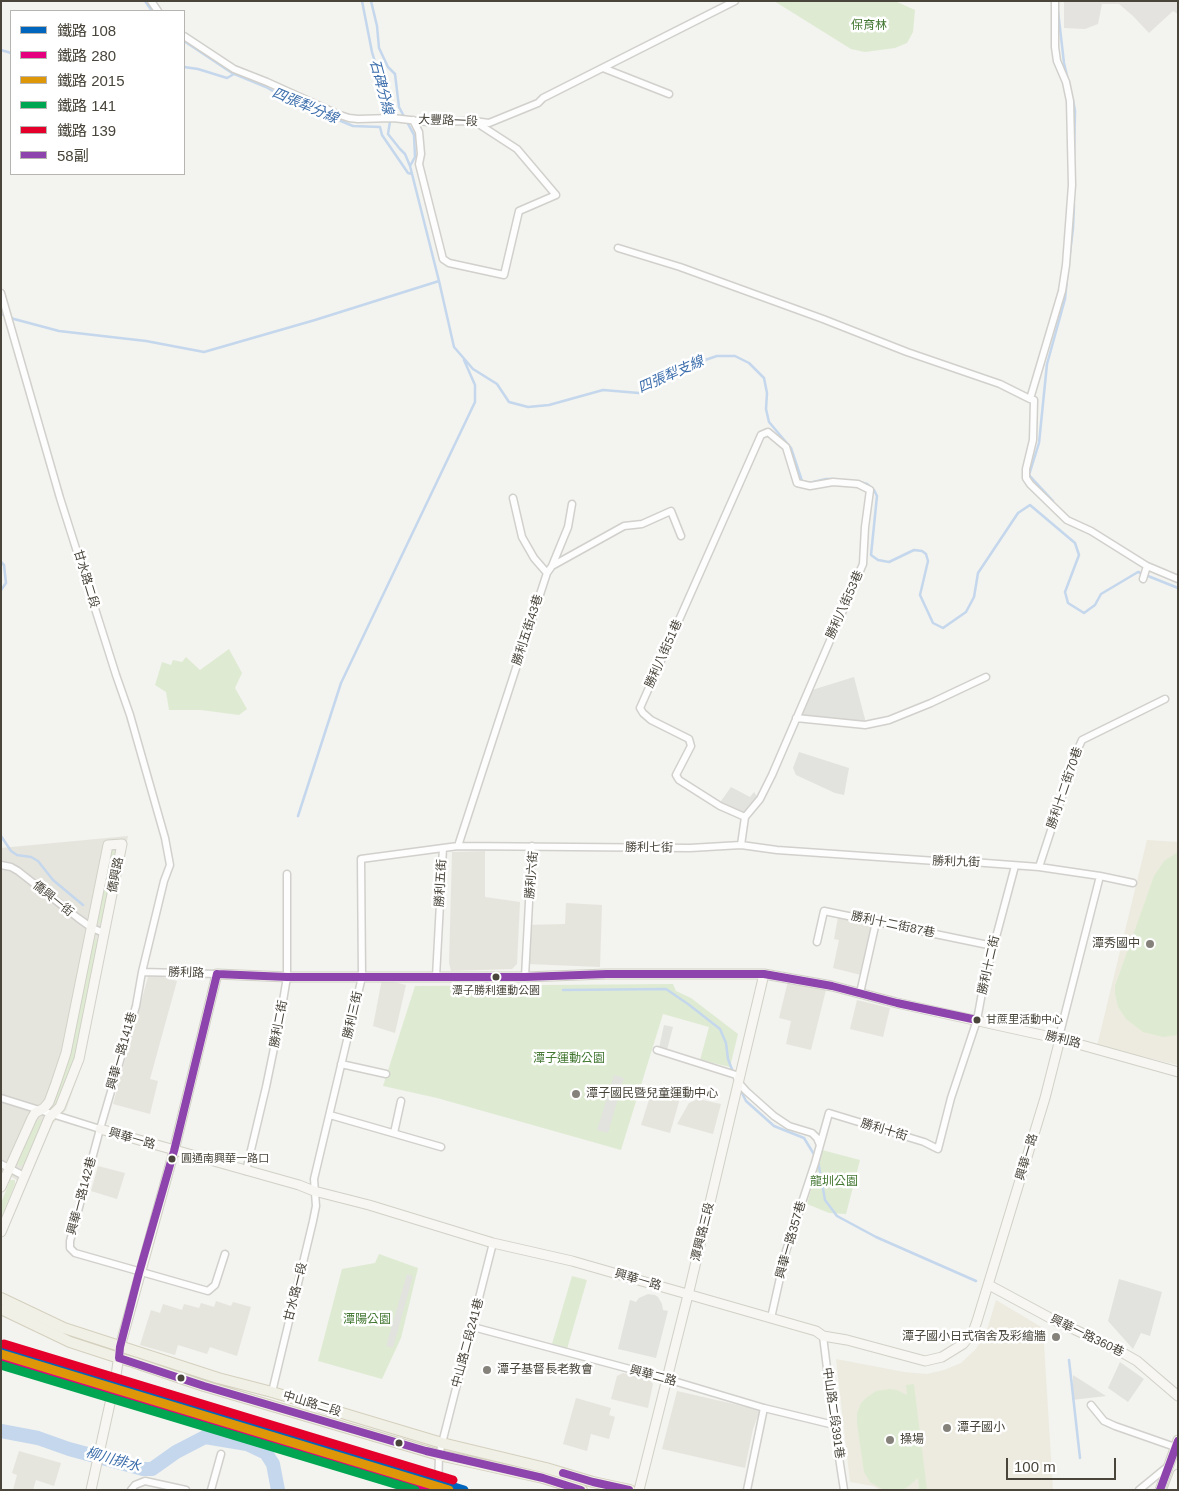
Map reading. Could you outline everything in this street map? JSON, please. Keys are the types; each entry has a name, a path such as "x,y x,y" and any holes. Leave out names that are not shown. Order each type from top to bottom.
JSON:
{"main road":[{"name":"中山路二段","path":"1,1298 64,1328 218,1378 272,1392 442,1443 630,1490"},
{"name":"中山路二段","path":"1,1310 70,1342 204,1386 439,1455 544,1478 582,1490"}],"street":[{"name":"大豐路一段","path":"185,37 234,69 268,82 340,115 358,119 393,118 427,122 474,121 489,123 538,103 543,98 735,1"},
{"path":"1030,399 1062,291 1066,265 1072,185 1070,101 1066,82 1057,61 1055,47 1055,1"},
{"path":"603,68 669,94"},
{"path":"413,120 419,132 421,154 419,164 443,259 449,263 504,275 519,211 556,196 517,149 474,121"},
{"path":"618,248 680,267 823,319 906,352 1000,384 1034,400 1033,440 1026,468 1026,478 1067,520 1090,530 1147,566 1178,579"},
{"name":"甘水路二段","path":"1,293 60,498 130,715 170,865"},
{"name":"勝利八街53巷","path":"745,817 760,799 772,775 863,564 864,527 870,490 858,484 834,482 810,486 797,483 786,447 768,432 761,435"},
{"name":"勝利八街51巷","path":"745,817 720,806 679,780 676,775 691,746 690,739 651,720 640,708 761,435"},
{"path":"513,498 522,537 534,558 547,573"},
{"path":"552,566 568,527 572,504"},
{"name":"勝利五街43巷","path":"458,846 547,573 552,566 624,526 642,524 671,511 681,536"},
{"path":"1143,579 1147,566"},
{"path":"796,718 864,725 889,720 932,703 986,677"},
{"name":"勝利十二街70巷","path":"1039,868 1077,750 1082,740 1166,699"},
{"path":"741,845 745,817"},
{"name":"僑興路","path":"1,1187 5,1166 35,1113 44,1108 49,1102 65,1057 108,846 122,844 78,1059 60,1108 49,1118 45,1126 1,1232"},
{"name":"勝利九街","path":"741,845 777,850 1039,868 1100,876 1133,883"},
{"name":"勝利七街","path":"608,847 690,848 741,845"},
{"name":"勝利五街","path":"436,977 443,848 458,846 532,846"},
{"name":"勝利六街","path":"525,977 532,846 608,847"},
{"name":"勝利三街","path":"314,1191 314,1179 362,977 361,859 443,848"},
{"name":"興華一路141巷","path":"100,1129 136,1006 142,972 164,881 170,865"},
{"name":"僑興一街","path":"1,866 18,870 74,916 92,928 104,933"},
{"name":"勝利十二街","path":"938,1150 951,1098 977,1020 984,982 1015,866"},
{"name":"勝利二街","path":"246,1171 273,1053 287,977 287,874"},
{"path":"1060,1039 1100,876"},
{"name":"勝利十二街87巷","path":"817,942 824,911 993,946"},
{"path":"860,993 876,922"},
{"name":"勝利路","path":"142,972 287,977 764,974 832,986 1060,1039 1178,1072"},
{"path":"91,1490 109,1410 120,1347 174,1151 218,974"},
{"name":"潭興路三段","path":"639,1490 688,1295 764,974"},
{"name":"興華一路","path":"1,1098 174,1151 369,1205 493,1243 556,1257 771,1318 816,1332 822,1336 847,1340 922,1360 937,1359 949,1353 967,1340 978,1321 1045,1098 1060,1039"},
{"path":"657,1050 728,1072 774,1116 789,1126 812,1133 818,1138 820,1145"},
{"path":"342,1064 386,1074"},
{"path":"394,1133 401,1101"},
{"name":"勝利十街","path":"820,1145 829,1113 924,1142 938,1150"},
{"path":"330,1115 441,1147"},
{"name":"興華一路142巷","path":"100,1129 70,1241 70,1248 75,1253 139,1273"},
{"name":"興華一路357巷","path":"771,1318 786,1251 820,1145"},
{"path":"5,1166 24,1176"},
{"name":"甘水路一段","path":"272,1392 310,1235 316,1206 314,1191"},
{"name":"中山路二段241巷","path":"438,1490 439,1455 493,1243"},
{"path":"139,1273 208,1291 215,1285 226,1254"},
{"name":"興華一路360巷","path":"989,1285 1137,1361 1178,1396"},
{"name":"興華二路","path":"473,1327 667,1379 764,1408 834,1425"},
{"name":"中山路二段391巷","path":"822,1336 844,1490"},
{"path":"1091,1405 1104,1421 1176,1444 1160,1490"},
{"path":"747,1490 764,1408"},
{"path":"212,1490 221,1454"},
{"path":"1139,1490 1168,1466"},
{"path":"1172,1490 1178,1474"},
{"path":"131,1490 134,1485 145,1481 186,1490"}],"shaded area":[{"path":"1064,1 1178,1 1178,14 1173,11 1149,33 1119,4 1102,4 1098,24 1085,29 1064,28"},
{"path":"854,677 866,723 800,717 812,690"},
{"path":"799,752 849,768 844,795 835,793 796,775 793,768"},
{"path":"731,787 750,797 754,792 758,798 745,815 719,804"},
{"path":"128,836 83,1062 66,1110 53,1123 26,1186 1,1170 1,848"},
{"name":"潭秀國中","path":"1147,840 1178,842 1178,1065 1097,1046"},
{"path":"485,851 485,897 520,902 517,964 512,969 451,971 449,963 452,852"},
{"path":"566,903 602,905 600,967 528,964 527,925 565,924"},
{"path":"838,917 872,925 861,975 833,968 839,940 834,939"},
{"path":"149,973 177,981 150,1079 158,1081 150,1114 113,1104"},
{"path":"382,979 406,985 395,1033 373,1026"},
{"path":"788,981 826,990 811,1050 786,1044 791,1021 779,1018"},
{"path":"857,1000 890,1008 883,1037 850,1029"},
{"path":"664,1025 673,1027 667,1050 659,1048"},
{"path":"614,1075 624,1078 608,1133 597,1130"},
{"path":"653,1087 681,1095 670,1133 641,1125"},
{"path":"698,1099 721,1104 713,1134 677,1124 689,1103"},
{"path":"98,1166 125,1173 117,1199 91,1191"},
{"path":"407,1274 413,1276 393,1348 386,1346"},
{"path":"1119,1279 1162,1292 1150,1336 1141,1333 1133,1349 1108,1321"},
{"path":"648,1294 658,1297 663,1310 668,1311 656,1358 618,1349 630,1300 636,1302 639,1298"},
{"name":"潭子國小","path":"996,1300 1043,1328 1053,1490 881,1490 873,1486 850,1482 836,1359 904,1372 927,1374 944,1370 961,1363 976,1349 987,1330"},
{"path":"216,1301 231,1306 233,1302 251,1307 237,1356 210,1347 207,1354 178,1345 175,1355 140,1345 151,1310 160,1313 163,1304 182,1310 184,1304 199,1308 201,1303 214,1307"},
{"path":"1120,1362 1144,1379 1128,1402 1108,1388"},
{"path":"623,1373 650,1380 653,1384 648,1408 611,1399 617,1376"},
{"path":"1073,1375 1106,1396 1072,1400"},
{"path":"677,1391 760,1410 753,1429 745,1468 662,1449"},
{"path":"576,1398 611,1408 609,1415 615,1417 609,1439 591,1434 587,1451 563,1444"},
{"path":"19,1451 61,1463 54,1486 36,1480 33,1490 13,1490 17,1475 12,1473"}],"green space":[{"name":"保育林","path":"774,1 895,1 915,10 913,32 907,43 895,48 865,52 851,49"},
{"path":"229,649 242,673 235,688 247,709 239,715 201,710 169,710 166,692 155,685 162,662 171,665 173,660 182,662 186,657 200,670"},
{"path":"114,851 116,853 102,921 100,923 97,922 109,858 111,852"},
{"name":"潭秀國中","path":"1178,852 1178,1035 1163,1037 1143,1032 1126,1019 1118,1007 1115,986 1154,876 1164,861"},
{"path":"94,939 98,942 74,1057 57,1103 55,1103 54,1101 70,1056"},
{"name":"潭子運動公園","path":"673,984 676,991 691,998 738,1034 730,1067 700,1060 709,1027 663,1014 621,1150 437,1098 383,1086 415,986"},
{"path":"40,1119 41,1124 23,1165 18,1166 18,1162 36,1122"},
{"name":"龍圳公園","path":"822,1150 860,1160 846,1214 829,1213 807,1204"},
{"path":"10,1180 15,1180 15,1184 1,1218 1,1203"},
{"name":"潭陽公園","path":"379,1254 418,1268 401,1338 382,1379 318,1361 342,1269 375,1263"},
{"path":"572,1276 587,1280 567,1349 552,1344"},
{"path":"914,1384 927,1490 919,1490 918,1478 904,1489 884,1490 870,1482 864,1472 857,1413 861,1403 876,1391 890,1389 907,1395 906,1385"}],"waterway":[{"name":"四張犁分線","path":"145,1 151,10"},
{"name":"四張犁支線","path":"362,1 372,52 391,115 388,134 405,154 410,166 454,347 473,369 497,384 509,402 528,407 549,405 603,390 639,393 693,364 717,356 735,356 749,363 764,378 767,393 766,409 769,422 791,448 802,481 809,483 832,479"},
{"name":"石碑分線","path":"371,1 377,26 379,48 388,67 395,74 399,107 414,135 415,157 410,166"},
{"path":"1058,11 1064,63 1068,80"},
{"name":"四張犁分線","path":"185,42 232,73 266,87 283,97 353,126 380,127 382,135 408,173 412,174"},
{"path":"1,50 10,53"},
{"path":"185,67 227,78 234,74"},
{"path":"1073,100 1075,111 1074,157"},
{"path":"1069,261 1074,205"},
{"path":"1053,501 1029,475 1039,443 1047,364 1065,299 1068,269"},
{"path":"1,314 59,331 146,341 204,352 439,281"},
{"path":"298,816 341,683 475,402 475,385 464,360"},
{"name":"四張犁支線","path":"860,482 867,484 874,490 877,496 871,555 878,560 889,562 914,550 922,551 926,554 928,561 920,595 933,623 943,628 966,612 974,597 978,573 1018,513 1030,505 1075,543 1079,555 1065,592 1068,603 1084,613 1095,605 1101,594 1138,572 1178,588"},
{"path":"1,562 4,565 6,583 1,590"},
{"path":"1,836 11,851 17,855 31,857 38,861 53,880 83,905"},
{"path":"563,990 666,989 720,1029 726,1043 728,1059 733,1072"},
{"path":"740,1089 746,1101 774,1126 804,1138 815,1156"},
{"path":"818,1161 825,1200 837,1216 876,1237 976,1281"},
{"path":"1069,1360 1080,1458"},
{"name":"柳川排水","path":"1,1431 38,1438 69,1449 143,1469 152,1469 176,1452 205,1437 247,1444 266,1453 273,1464 278,1490"}],"rail line":[{"name":"139","path":"4,1344 453,1480"},
{"name":"108","path":"1,1349 464,1490"},
{"name":"2015","path":"1,1354 449,1490"},
{"name":"280","path":"1,1360 430,1490"},
{"name":"141","path":"1,1365 415,1490"}],"transit line":[{"name":"58副","path":"217,974 174,1151 139,1273 120,1347 119,1358 204,1386 426,1451 543,1478 581,1490"},
{"name":"58副","path":"217,974 287,977 764,974 832,986 897,1003 977,1020"},
{"name":"58副","path":"1160,1490 1178,1441"},
{"name":"58副","path":"563,1473 629,1490"}],"place":[{"name":"潭秀國中","path":"1150,944"},
{"name":"潭子勝利運動公園","path":"496,977"},
{"name":"甘蔗里活動中心","path":"977,1020"},
{"name":"潭子國民暨兒童運動中心","path":"576,1094"},
{"name":"圓通南興華一路口","path":"172,1159"},
{"name":"潭子國小日式宿舍及彩繪牆","path":"1056,1337"},
{"name":"潭子基督長老教會","path":"487,1370"},
{"name":"潭子國小","path":"947,1428"},
{"name":"操場","path":"890,1440"}]}
